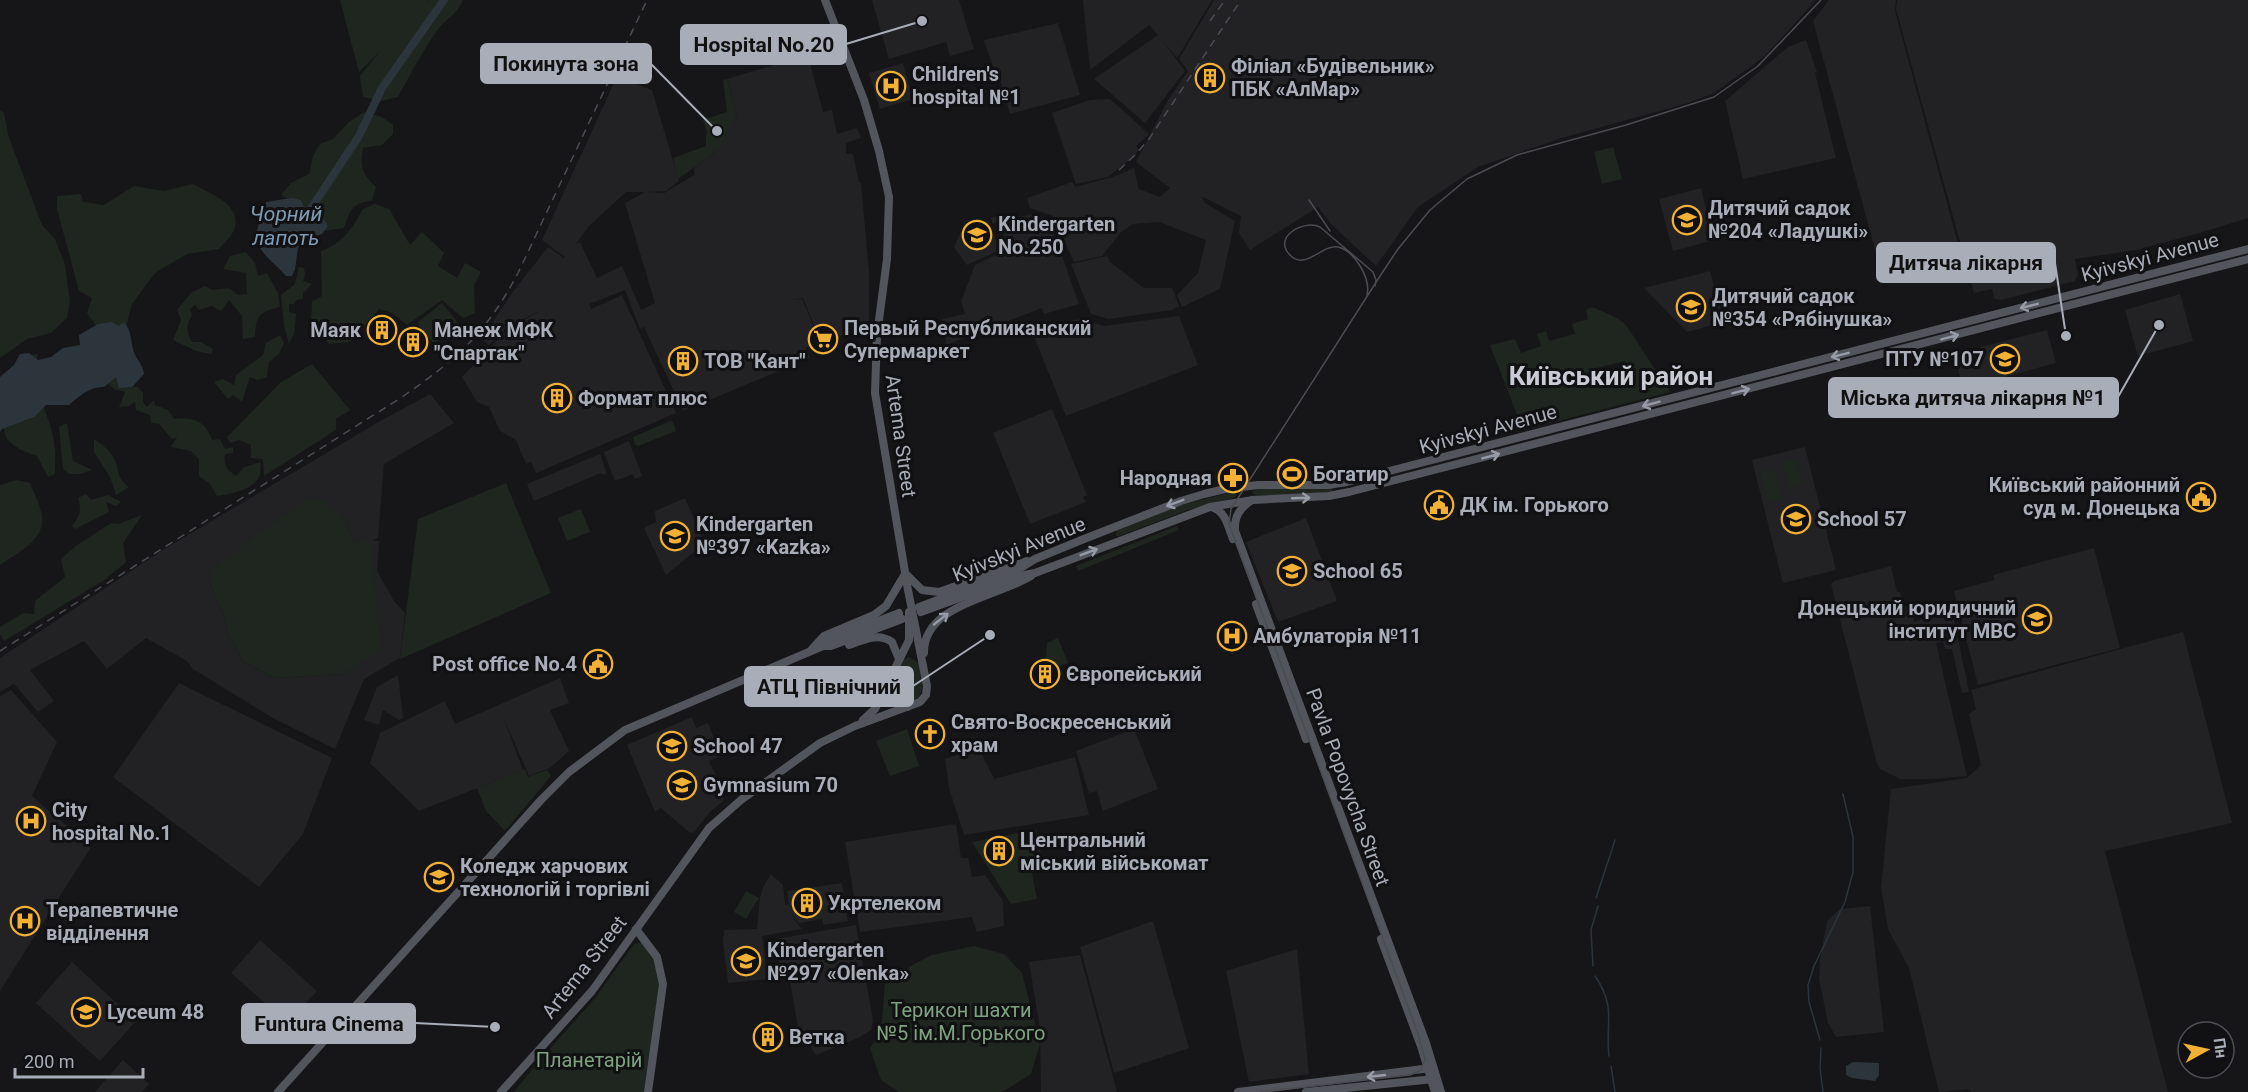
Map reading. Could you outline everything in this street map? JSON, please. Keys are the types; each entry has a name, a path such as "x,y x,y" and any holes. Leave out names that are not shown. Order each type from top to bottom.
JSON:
{"main road":[{"name":"Artema Street","path":"501,1092 592,991 719,817 773,775 820,743 855,726 920,702 926,695 927,686 905,574 875,393 877,335 887,260 889,197 864,100 825,3"},
{"name":"Kyivskyi Avenue","path":"2248,249 1347,482 1258,485 1225,489 1180,501 920,609 1019,576 1035,573 1210,507 1252,500 1332,496 2248,259"},
{"path":"2234,253 2230,260 2236,262"},
{"path":"2208,259 2214,265 2211,269"},
{"path":"1347,482 1342,490 1348,492"},
{"path":"1332,496 1336,490 1336,484"},
{"path":"1231,534 1235,512 1251,489 1258,485"},
{"name":"Pavla Popovycha Street","path":"1252,500 1237,515 1235,531 1431,1068 1435,1092"},
{"name":"Pavla Popovycha Street","path":"1210,507 1218,509 1231,534 1431,1068"},
{"path":"810,651 824,636 874,615 886,606 905,574 922,590 939,592 1021,562 1035,560"},
{"path":"924,671 924,647 928,633 941,617 1021,582 1035,573"},
{"name":"Artema Street","path":"855,726 875,709 909,640 908,590"},
{"path":"827,649 829,640 901,616"},
{"path":"278,1092 541,800 593,753 625,730 810,651 827,649 871,637 881,637 892,642 900,658 914,653 922,660"},
{"path":"888,683 894,701 907,707"},
{"path":"636,929 657,957 663,984 648,1092"},
{"path":"1238,1092 1431,1068"},
{"path":"1306,1092 1434,1079"},
{"name":"Pavla Popovycha Street","path":"1434,1079 1442,1092"}],"shaded area":[{"path":"872,0 959,0 974,49 950,56 946,42 889,59"},
{"path":"1083,0 1212,0 1177,58 1162,40 1185,71 1145,123 1094,79 1158,35 1149,25 1090,70"},
{"path":"1214,0 1816,0 1764,57 1714,93 1688,103 1562,138 1478,167 1418,207 1376,266 1330,223 1318,207 1250,250 1239,233 1241,216 1201,196 1205,203 1235,221 1220,289 1182,307 1177,295 1198,273 1206,240 1159,222 1133,224 1121,232 1102,256 1074,262 1053,216 1030,208 1027,198 1072,182 1075,187 1113,177 1134,168 1139,189 1160,197 1170,188 1136,162 1168,100 1188,71 1179,59"},
{"path":"1829,0 1896,0 1895,11 1959,247 1880,268 1813,21"},
{"path":"1897,0 2248,0 2248,218 2136,250 2075,259 2078,275 2075,281 2001,300 1995,299 1992,289 1974,293 1896,9"},
{"path":"1058,23 1080,95 1010,114 999,76 996,76 984,40"},
{"path":"1806,40 1817,72 1815,73 1836,158 1743,179 1725,101 1788,47"},
{"path":"808,55 823,112 832,110 837,134 857,128 861,138 846,143 846,154 853,154 861,183 869,272 869,323 837,338 832,326 817,332 803,298 792,300 802,299 816,332 811,334 814,344 806,348 810,358 683,411 644,327 640,329 625,290 589,304 591,309 622,295 676,413 536,473 531,462 526,464 516,440 500,431 489,407 477,402 462,377 509,328 542,310 508,326 489,345 482,338 512,293 548,247 565,257 542,240 624,61 633,65 633,83 652,90 679,181 666,191 646,192 664,193 694,175 694,168 714,152 729,124 737,119 727,79","holes":["626,192 645,192 625,203 655,303 641,310 622,266 597,278 580,242 576,244 589,226"]},
{"name":"Children's hospital №1","path":"903,63 913,99 880,109 869,73"},
{"path":"1110,99 1149,134 1136,146 1139,150 1131,159 1108,177 1076,184 1052,113 1090,100"},
{"name":"Дитячий садок №204 «Ладушкі»","path":"1701,188 1714,240 1673,251 1659,199"},
{"path":"1003,214 1005,219 1036,214 1047,219 1079,304 1044,314 1042,308 946,345 942,319 965,314 961,301 975,265 1004,251 1003,220 993,224 991,218"},
{"name":"Kindergarten No.250","path":"988,221 1000,250 967,265 954,247 965,223"},
{"path":"1107,256 1110,262 1144,288 1172,288 1179,306 1172,310 1109,319 1091,314 1071,264"},
{"name":"Дитячий садок №354 «Рябінушка»","path":"1710,271 1724,322 1687,332 1644,288"},
{"path":"2180,294 2193,341 2138,356 2125,310"},
{"path":"1179,316 1198,365 1066,416 1031,329 1079,319 1104,326"},
{"name":"ПТУ №107","path":"2047,330 2056,363 1963,388 1954,354"},
{"path":"430,394 454,423 384,464 378,538 372,540 379,541 377,571 394,601 405,613 400,658 364,679 335,749 271,717 193,669 187,661 146,638 107,669 84,641 30,670 54,701 38,712 14,684 0,692 0,658 161,551","holes":["345,521 354,543 342,674 274,678 243,661 228,634 223,613 210,584"]},
{"path":"1052,409 1087,495 1083,497 1086,502 1030,524 993,433"},
{"path":"629,441 642,476 635,479 633,474 615,481 604,452"},
{"name":"School 57","path":"1805,447 1836,570 1783,583 1752,460"},
{"path":"600,454 607,474 601,473 534,501 527,484"},
{"name":"Kindergarten №397 «Kazka»","path":"685,498 705,543 666,575 644,528 656,522 655,511"},
{"name":"School 65","path":"1306,518 1337,601 1278,622 1246,542"},
{"name":"Донецький юридичний інститут МВС","path":"2094,548 2120,648 1978,685 1954,591 1994,580 1993,575"},
{"path":"1891,566 1897,592 1900,592 1904,606 1907,606 1908,610 1911,609 1914,622 1952,609 1969,692 1962,693 1952,649 1945,649 1943,641 1936,643 1967,776 1900,779 1880,769 1877,764 1831,584 1834,581"},
{"path":"2183,632 2232,823 2105,851 2168,1092 1971,1092 1970,1089 1939,1092 1909,968 1888,929 1881,888 1891,789 1967,778 1981,765 1969,714 1976,709 1971,690"},
{"path":"398,675 403,718 399,720 383,710 379,725 364,720 377,687"},
{"path":"560,678 569,703 550,710 569,751 550,768 529,776 504,719 523,770 419,811 370,763 380,733 445,701 455,724"},
{"path":"179,683 332,758 303,834 259,887 113,777"},
{"name":"City hospital No.1","path":"11,690 57,742 32,796 91,847 0,991 0,696"},
{"path":"692,717 696,728 708,723 721,756 709,761 724,793 723,801 710,812 693,833 661,808 655,812 627,745"},
{"path":"1134,729 1158,789 1103,811 1097,791 1089,793 1076,751"},
{"path":"979,748 994,779 1075,757 1089,815 964,835 949,788 945,759"},
{"path":"956,824 961,858 968,858 972,877 985,875 1003,901 1004,926 977,932 972,917 860,932 845,842"},
{"path":"771,874 783,885 785,905 789,904 787,891 842,883 848,921 823,925 822,919 799,923 792,917 802,929 762,936 768,979 728,983 723,943 724,930 757,929 760,898 763,887"},
{"path":"1870,906 1884,1032 1836,1037 1828,1023 1819,979 1827,921 1840,909"},
{"path":"1153,921 1189,1048 1114,1073 1080,947"},
{"path":"856,925 873,1020 871,1030 860,1037 816,1055 798,1028 787,963 779,963 776,939"},
{"path":"260,940 317,991 288,1023 231,973"},
{"path":"1297,949 1309,1074 1249,1082 1226,971"},
{"path":"1080,955 1117,1092 1041,1092 1040,1029 1029,962"},
{"name":"Lyceum 48","path":"72,962 136,1021 100,1061 36,1003"},
{"path":"123,1060 149,1084 142,1092 95,1092"}],"green space":[{"path":"340,0 428,0 427,2 429,0 463,0 433,36 398,97 381,101 363,97 360,76 380,51 359,72"},
{"path":"727,79 737,119 730,124 717,149 678,179 673,158 706,146 707,133 703,120 727,112 723,80"},
{"path":"0,110 4,113 9,138 42,225 55,239 65,265 70,301 67,318 51,333 27,339 0,358"},
{"path":"364,112 382,117 393,125 393,134 382,145 363,148 363,170 376,187 372,201 360,203 353,208 344,228 324,231 328,226 318,214 304,207 301,200 288,199 281,195 291,183 309,174 313,156 320,144 333,139 349,122"},
{"path":"1613,147 1622,179 1602,184 1594,152"},
{"path":"193,184 216,196 234,213 236,221 233,232 219,249 187,254 155,273 132,304 126,327 105,338 87,313 92,298 79,291 57,209 57,196 81,194 83,202 104,205 134,186 164,191"},
{"path":"375,204 389,209 410,245 422,232 444,253 438,266 457,278 465,263 481,272 474,285 475,313 463,318 442,300 407,325 392,313 379,309 350,342 329,344 311,322 312,302 322,296 321,251 335,244 351,229 363,209"},
{"path":"246,252 255,263 258,276 267,273 278,293 280,307 263,313 256,324 255,337 243,339 242,316 229,300 221,311 212,306 199,310 195,305 190,309 192,315 188,325 189,335 192,342 201,342 213,349 211,354 196,351 173,340 181,320 177,310 191,293 205,286 212,290 229,288 238,295 247,294 246,273 223,269 230,256"},
{"path":"299,267 304,268 303,281 312,284 303,293 303,299 289,304 289,312 296,314 294,334 289,344 284,326 281,295 295,284"},
{"path":"442,303 459,324 434,344 417,323"},
{"path":"1592,307 1613,316 1626,325 1670,392 1523,430 1490,345 1515,339 1521,353 1541,346 1537,334 1546,331 1549,341 1575,334 1572,324 1588,319 1586,310","holes":["1625,361 1630,379 1593,388 1589,370"]},
{"path":"280,335 284,343 279,354 269,362 267,377 257,380 250,377 242,402 233,395 228,399 214,382 223,379 234,385 236,375 263,355 266,343"},
{"path":"38,354 37,385 55,446 55,474 48,477 37,456 21,450 8,440 2,418 2,389 5,374 20,367 30,355"},
{"path":"312,364 350,410 336,419 336,430 264,476 263,459 251,458 251,445 239,440 230,443 227,437 281,382"},
{"path":"117,374 136,380 133,387 138,387 143,393 143,402 147,407 154,400 155,405 168,410 174,419 188,419 203,424 212,440 220,439 225,449 233,447 233,453 225,454 225,464 236,476 244,467 261,462 260,475 256,481 240,491 217,496 210,484 199,476 199,459 191,451 171,447 177,437 172,439 159,424 151,423 150,415 136,410 135,402 129,406 119,407 125,392 114,389 108,384"},
{"path":"670,421 673,422 676,431 638,446 635,445 633,437"},
{"path":"67,423 73,461 92,470 80,474 69,474 63,469 59,427"},
{"path":"94,439 111,454 116,461 121,479 129,487 116,495 110,477 94,452"},
{"path":"1796,459 1802,485 1789,488 1782,462"},
{"path":"1774,469 1782,498 1768,501 1760,472"},
{"path":"17,480 30,483 40,508 42,523 37,537 32,542 0,565 0,485"},
{"path":"506,483 551,593 400,659 418,519"},
{"path":"1332,488 1331,492 1256,496 1252,492 1256,489"},
{"path":"1233,492 1237,494 1235,498 1188,510 1116,536 1116,531 1180,505"},
{"path":"86,494 91,500 108,495 121,502 116,506 106,502 109,512 75,529 72,526 80,513 78,498"},
{"path":"308,499 324,501 345,521 354,543 370,540 381,651 342,674 274,678 243,661 228,634 223,613 210,584 214,569 253,537"},
{"path":"581,509 590,532 567,541 558,518"},
{"path":"142,515 123,543 126,562 106,579 4,641 0,634 0,627 23,613 34,614 35,601 65,577 61,559 77,545 111,523 118,524"},
{"path":"1177,526 1179,530 1078,571 1076,566"},
{"path":"1058,638 1068,663 1060,666 1046,658 1047,643"},
{"path":"909,657 919,663 922,687 919,697 907,702 895,695 892,688 904,659"},
{"path":"907,729 919,766 890,776 876,741"},
{"path":"525,769 528,777 547,770 551,776 505,831 486,811 477,788"},
{"path":"1036,829 1044,867 1031,869 1037,899 1011,904 972,842"},
{"path":"746,891 759,898 746,919 734,912"},
{"name":"Планетарій","path":"642,942 654,956 660,980 644,1092 514,1092 596,997 634,944"},
{"name":"Терикон шахти №5 ім.М.Горького","path":"974,946 1004,954 1022,973 1040,1044 1031,1074 999,1092 899,1092 881,1080 870,1048 881,1032 885,984 932,955"}],"water":[{"name":"Чорний лапоть","path":"292,198 301,200 304,207 318,215 328,226 322,234 305,240 298,248 292,276 286,276 265,255 256,237 266,202"},
{"path":"112,322 119,326 124,322 127,326 132,347 143,369 144,374 132,387 119,388 116,377 104,387 85,392 69,405 46,405 34,417 2,429 0,432 0,377 14,365 20,354 29,353 38,360 51,357 63,348 80,345 79,335 98,324"},
{"path":"1853,1062 1879,1063 1879,1075 1875,1081 1846,1075 1846,1066"}],"waterway":[{"path":"306,216 359,136 382,88 444,0"},
{"path":"1820,1040 1809,1002 1808,985 1814,966 1845,902 1853,872 1853,837 1843,794"},
{"path":"1596,898 1615,840"},
{"path":"1593,966 1591,930 1598,906"},
{"path":"1595,976 1602,987 1608,1007 1609,1056"},
{"path":"1821,1048 1820,1068 1823,1092"},
{"path":"1611,1066 1615,1092"}],"tram line":[{"path":"1260,1092 1410,1075 1421,1070 1425,1059 1417,1031 1229,524 1231,509 1382,273 1398,249 1430,210 1467,179 1517,155 1626,125 1714,97 1758,66 1821,0"},
{"path":"1309,200 1330,231"},
{"path":"1367,295 1367,281 1360,266 1350,254 1338,247 1332,247 1308,259 1297,260 1286,249 1287,237 1298,228 1313,225 1320,227 1373,272 1376,280 1375,286"}],"railway":[{"path":"0,651 399,399 437,372 468,345 494,313 518,273 647,0"},
{"path":"1210,21 1225,0"},
{"path":"1119,170 1149,139 1241,0"}],"place":[{"name":"Hospital No.20","path":"922,21"},
{"name":"Філіал «Будівельник» ПБК «АлМар»","path":"1210,78"},
{"name":"Children's hospital №1","path":"891,86"},
{"name":"Покинута зона","path":"717,131"},
{"name":"Дитячий садок №204 «Ладушкі»","path":"1687,220"},
{"name":"Kindergarten No.250","path":"977,235"},
{"name":"Дитячий садок №354 «Рябінушка»","path":"1691,307"},
{"name":"Міська дитяча лікарня №1","path":"2159,325"},
{"name":"Маяк","path":"382,330"},
{"name":"Дитяча лікарня","path":"2066,336"},
{"name":"Первый Республиканский Супермаркет","path":"823,339"},
{"name":"Манеж МФК \"Спартак\"","path":"413,342"},
{"name":"ПТУ №107","path":"2005,359"},
{"name":"ТОВ \"Кант\"","path":"683,361"},
{"name":"Формат плюс","path":"557,398"},
{"name":"Богатир","path":"1292,474"},
{"name":"Народная","path":"1233,478"},
{"name":"Київський районний суд м. Донецька","path":"2201,497"},
{"name":"ДК ім. Горького","path":"1439,505"},
{"name":"School 57","path":"1796,519"},
{"name":"Kindergarten №397 «Kazka»","path":"675,536"},
{"name":"School 65","path":"1292,571"},
{"name":"Донецький юридичний інститут МВС","path":"2037,619"},
{"name":"АТЦ Північний","path":"990,635"},
{"name":"Амбулаторія №11","path":"1232,636"},
{"name":"Post office No.4","path":"598,664"},
{"name":"Європейський","path":"1045,674"},
{"name":"Свято-Воскресенський храм","path":"930,734"},
{"name":"School 47","path":"672,746"},
{"name":"Gymnasium 70","path":"682,785"},
{"name":"City hospital No.1","path":"31,821"},
{"name":"Центральний міський військомат","path":"999,851"},
{"name":"Коледж харчових технологій і торгівлі","path":"439,877"},
{"name":"Укртелеком","path":"807,903"},
{"name":"Терапевтичне відділення","path":"25,921"},
{"name":"Kindergarten №297 «Olenka»","path":"746,961"},
{"name":"Lyceum 48","path":"86,1012"},
{"name":"Funtura Cinema","path":"495,1027"},
{"name":"Ветка","path":"768,1037"}],"district":[{"name":"Київський район","path":"1611,376"}]}
